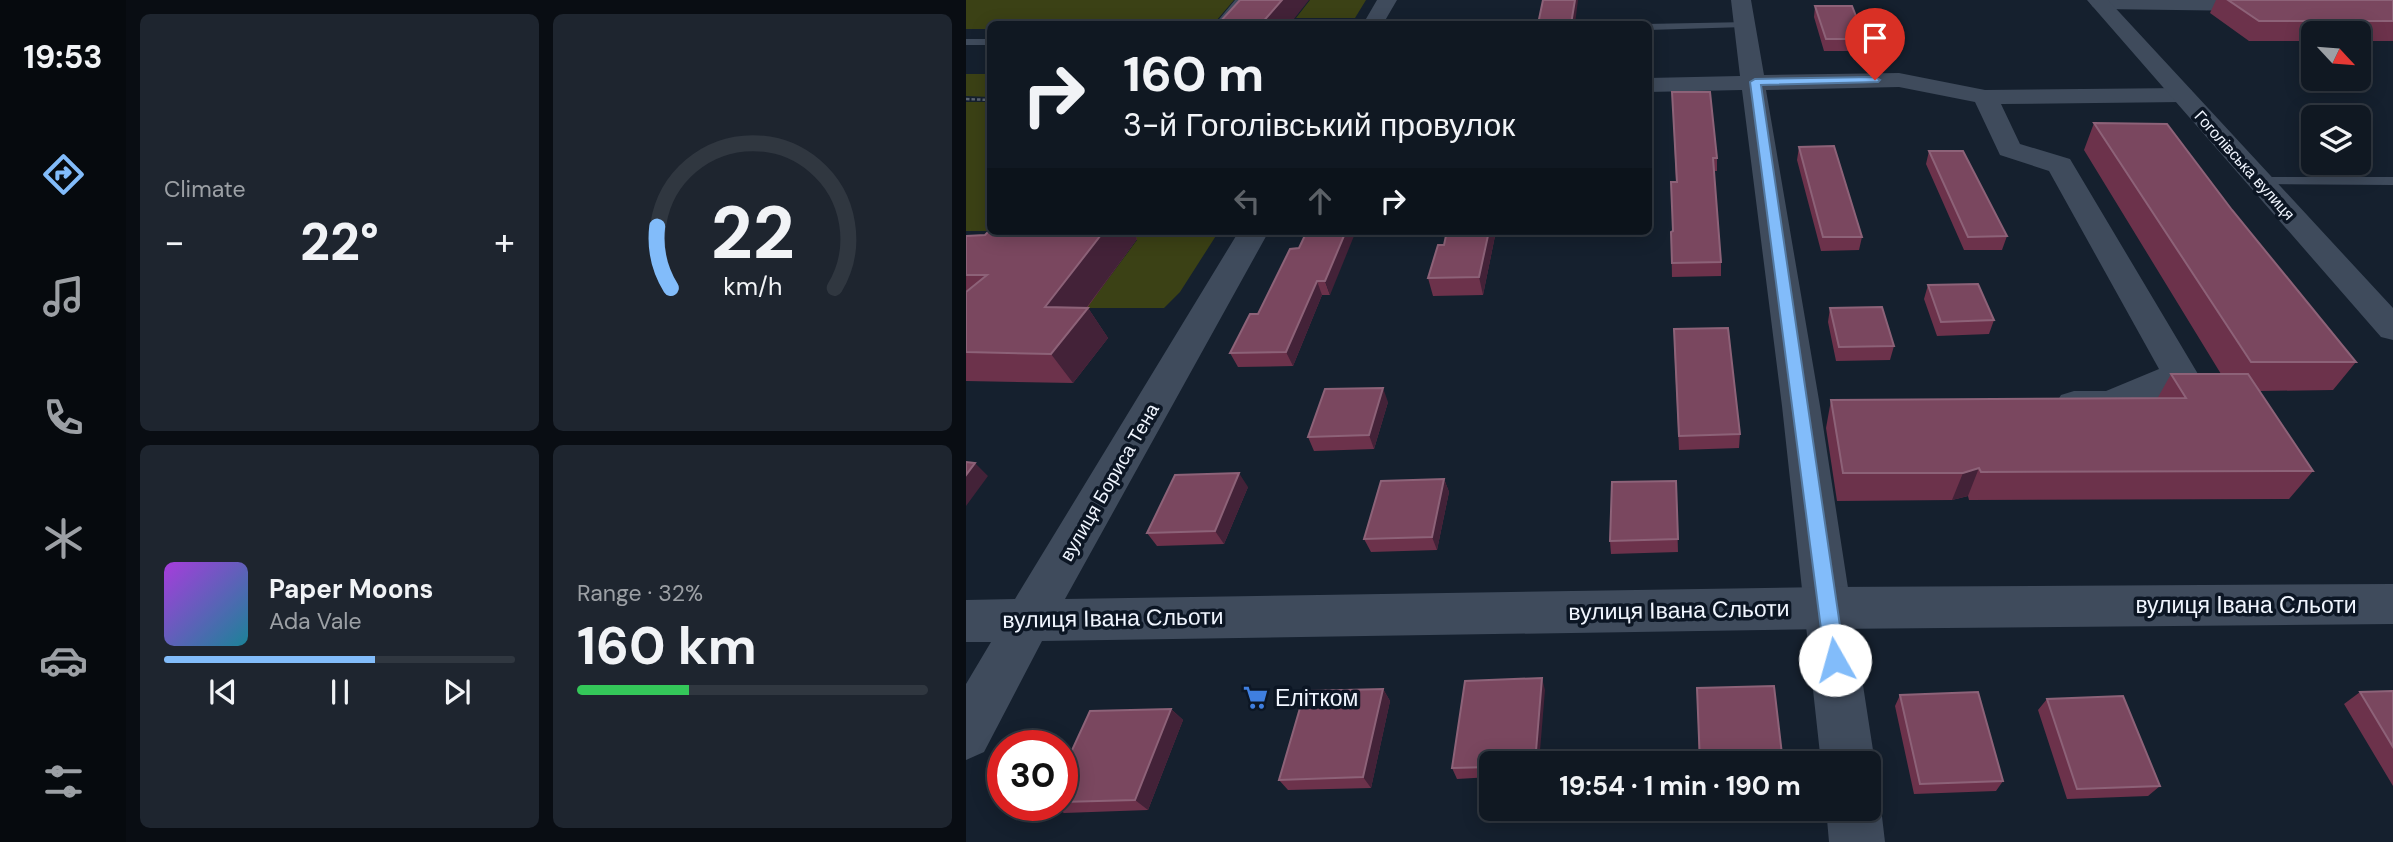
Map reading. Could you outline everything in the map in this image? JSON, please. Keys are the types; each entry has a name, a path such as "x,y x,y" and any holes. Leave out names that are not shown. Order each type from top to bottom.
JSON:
{"street":[{"path":"1375,21 1387,0"},
{"path":"2099,2 2251,5 2248,0"},
{"name":"Гоголівська вулиця","path":"2099,2 2393,329"},
{"path":"1743,12 1814,406 1828,608 1846,751"},
{"path":"1652,85 1899,80 1985,97 2182,95"},
{"path":"1985,97 2009,149 2060,165 2180,374 2110,405 2043,405"},
{"name":"вулиця Бориса Тена","path":"966,734 1029,619 1252,235"},
{"name":"вулиця Івана Сльоти","path":"966,621 1828,608 2393,604"},
{"path":"1855,821 1857,842"}],"lane":[{"path":"1222,21 1240,0"},
{"path":"1652,26 1743,12"},
{"path":"966,42 987,42"},
{"path":"2259,181 2393,181"}],"path":[{"path":"966,99 987,100"}],"green space":[{"path":"966,0 1234,0 1216,21 987,21 987,29 966,29"},
{"path":"1310,0 1366,0 1355,18 1296,18"},
{"path":"966,74 987,74 987,97 966,96"},
{"path":"966,102 987,102 987,231 966,231"},
{"path":"1132,235 1216,235 1180,292 1164,308 1091,308 987,316 1097,294 1137,240 1129,239"}],"building":[{"path":"1240,0 1282,0 1264,21 1221,21"},
{"path":"1543,0 1575,0 1572,21 1539,21"},
{"path":"2228,0 2393,0 2393,21 2259,21"},
{"path":"1815,6 1852,6 1865,39 1826,39"},
{"path":"1672,92 1710,92 1717,158 1713,158 1721,262 1672,263 1671,182 1677,182"},
{"path":"2094,123 2167,124 2232,210 2356,362 2251,362"},
{"path":"1834,146 1862,237 1823,237 1799,147"},
{"path":"1929,151 1963,151 2007,236 1968,237"},
{"path":"1101,235 1045,307 1088,308 1051,354 966,352 966,292 987,275 966,275 966,236"},
{"path":"1305,235 1344,235 1325,281 1317,281 1286,352 1230,353 1250,314 1258,314 1290,249 1299,248"},
{"path":"1446,235 1488,235 1479,277 1428,278 1438,245 1444,245"},
{"path":"1978,284 1994,320 1941,322 1928,285"},
{"path":"1882,307 1894,346 1839,347 1830,308"},
{"path":"1728,328 1740,434 1679,436 1674,329"},
{"path":"2171,374 2248,374 2313,471 1981,472 1979,468 1963,473 1843,473 1831,400 2186,398"},
{"path":"1383,388 1369,435 1308,437 1325,389"},
{"path":"966,462 975,463 966,475"},
{"path":"1239,473 1215,531 1147,533 1175,475"},
{"path":"1444,479 1432,537 1364,539 1381,481"},
{"path":"1676,481 1678,539 1610,541 1612,482"},
{"path":"1542,678 1536,751 1479,751 1479,767 1452,768 1465,681"},
{"path":"1774,686 1782,751 1700,751 1697,688"},
{"path":"1383,689 1363,777 1279,780 1305,691"},
{"path":"2393,691 2393,747 2360,692"},
{"path":"1978,692 2003,781 1920,784 1900,695"},
{"path":"2123,696 2160,786 2077,789 2047,699"},
{"path":"1171,709 1135,800 1078,802 1078,737 1090,711"}],"place":[{"name":"Елітком","path":"1255,698"}],"route":[{"path":"1835,660 1755,82 1875,80"}]}
